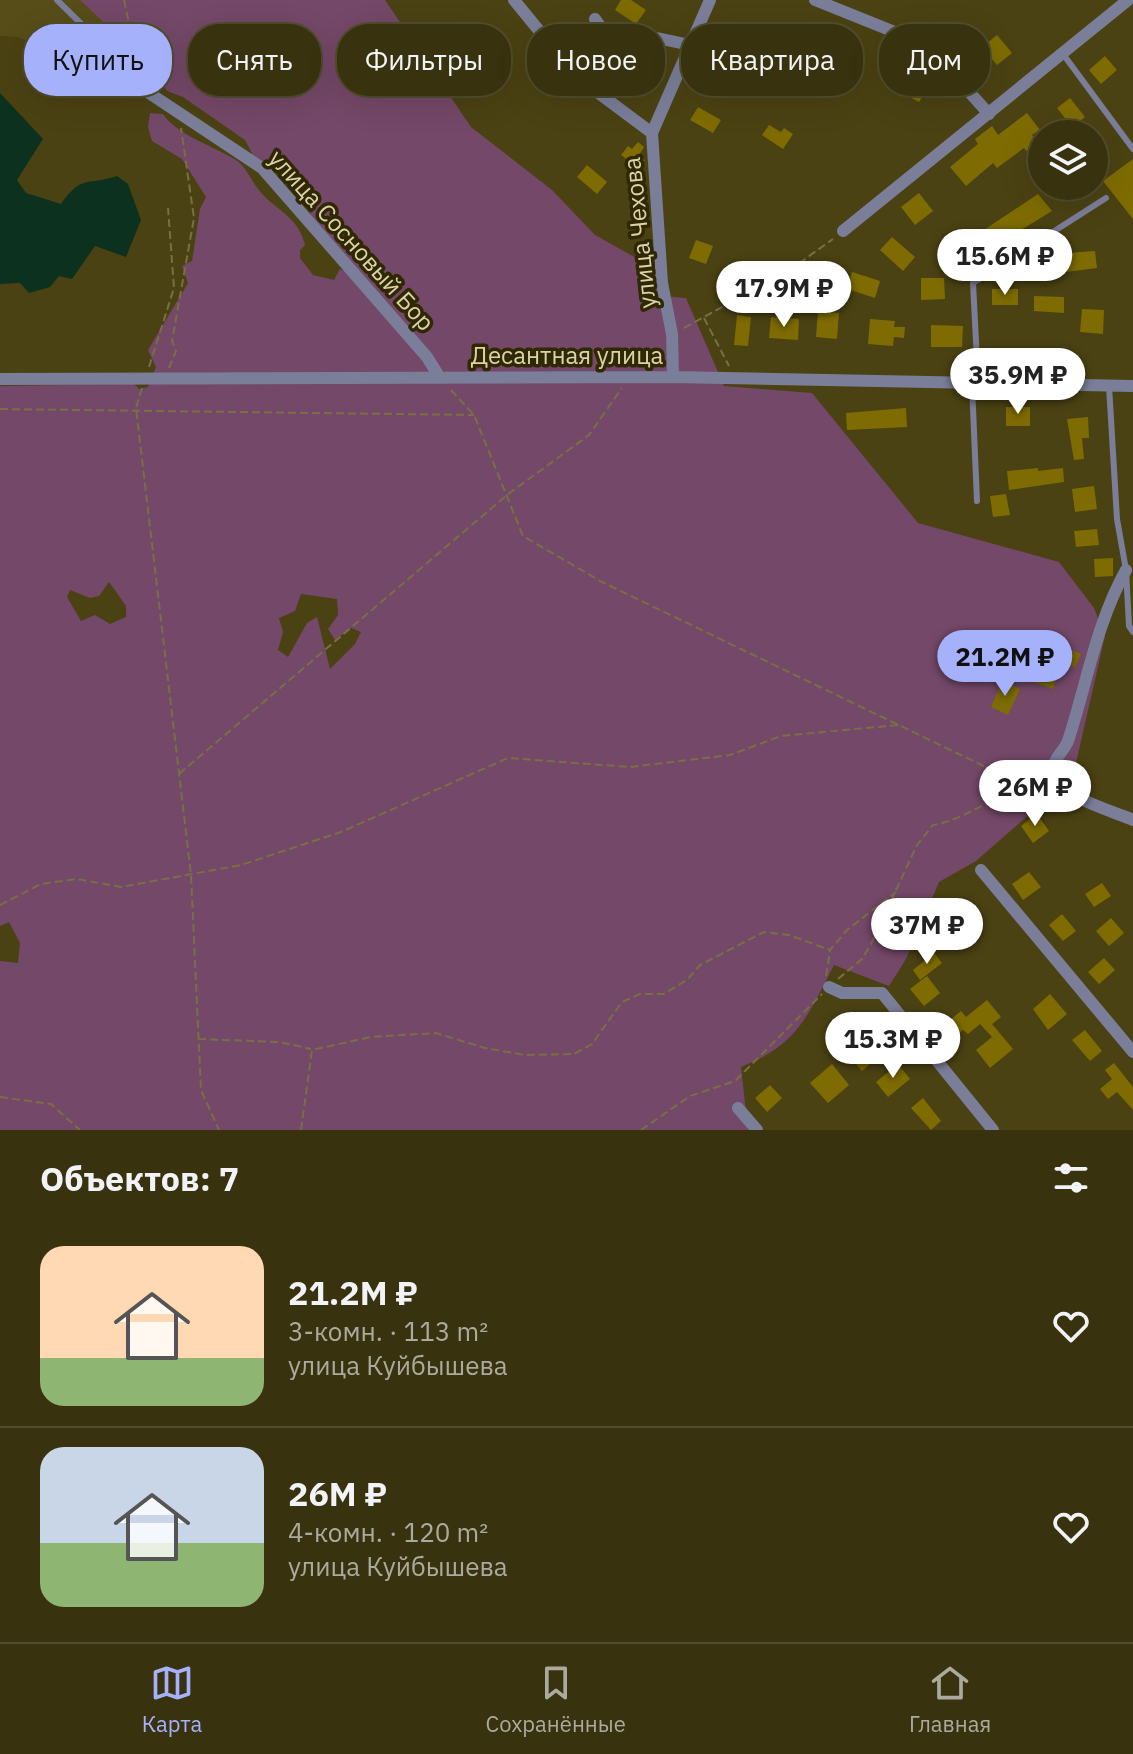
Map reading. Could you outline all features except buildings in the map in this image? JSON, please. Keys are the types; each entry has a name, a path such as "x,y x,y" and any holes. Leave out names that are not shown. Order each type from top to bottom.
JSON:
{"street":[{"name":"улица Чехова","path":"514,0 577,77 652,133 662,283 672,334 673,377"},
{"path":"699,24 710,0"},
{"path":"815,0 927,45 989,114"},
{"path":"843,231 1128,0"},
{"path":"595,19 611,42 632,39 638,34 681,43"},
{"path":"652,133 681,66"},
{"name":"улица Сосновый Бор","path":"154,96 262,168 427,357 440,378"},
{"name":"Десантная улица","path":"0,379 673,377 1133,386"},
{"path":"1126,570 1108,602 1068,743 1053,766 1053,774 1066,789 1133,820"},
{"path":"981,870 1133,1052"},
{"path":"829,987 842,993 882,993 993,1130"},
{"path":"738,1108 757,1130"}],"lane":[{"path":"57,0 81,24"},
{"path":"1063,54 1133,149"},
{"path":"977,501 973,283 1103,200"},
{"path":"1039,357 1040,385"},
{"path":"1109,386 1117,519 1126,570 1129,626 1133,632"}],"path":[{"path":"124,0 129,24"},
{"path":"165,379 176,351 172,341 194,218 178,111"},
{"path":"168,208 174,288 136,408 191,875 201,1090 219,1130"},
{"path":"672,334 791,269 843,231"},
{"path":"703,317 730,367 726,378"},
{"path":"179,774 507,495 589,435 630,377"},
{"path":"440,378 474,415 523,536 602,582 1019,783"},
{"path":"0,409 136,408 474,415"},
{"path":"0,905 41,884 77,879 121,887 241,865 341,832 508,758 630,767 730,755 781,736 898,725"},
{"path":"641,1130 690,1096 735,1081 829,987 862,959 917,845 933,825 953,821 1019,783 1053,774"},
{"path":"829,987 824,970 830,950 847,930 896,892"},
{"path":"198,1039 280,1042 312,1050 371,1037 436,1033 485,1048 525,1055 574,1054 592,1044 622,1002 640,994 664,994 688,979 700,965 764,932 789,935 830,950"},
{"path":"301,1130 312,1050"},
{"path":"0,1097 51,1104 80,1130"}],"shaded area":[{"path":"0,0 103,0 104,24 24,24 24,39 0,36"},
{"path":"80,0 385,0 401,24 337,24 337,96 450,96 471,127 552,190 595,235 638,259 662,296 686,298 724,386 812,393 918,523 1059,562 1094,608 1105,636 1073,776 976,861 939,882 906,959 889,986 834,965 808,1013 789,1038 776,1049 741,1067 748,1130 0,1130 0,961 18,963 20,943 9,922 0,926 0,386 134,384 139,389 148,387 156,367 148,350 188,283 182,266 192,261 200,209 206,197 182,159 152,141 148,127 150,113 163,114 187,135 240,163 264,196 297,227 305,245 300,250 300,258 313,275 334,280 340,269 345,271 312,227 310,208 276,172 254,157 245,140 183,97 172,93 172,24 106,24","holes":["109,582 126,606 126,617 110,624 95,615 81,621 67,597 70,590 90,598 99,596","301,594 337,599 338,615 328,629 335,640 351,628 361,632 355,644 330,669 317,617 307,623 288,657 278,650 283,632 279,618 295,611"]},
{"path":"0,93 43,139 17,180 26,193 61,204 74,188 86,182 117,176 128,184 141,220 126,257 95,246 72,279 59,276 50,287 29,293 20,283 0,284"}]}
